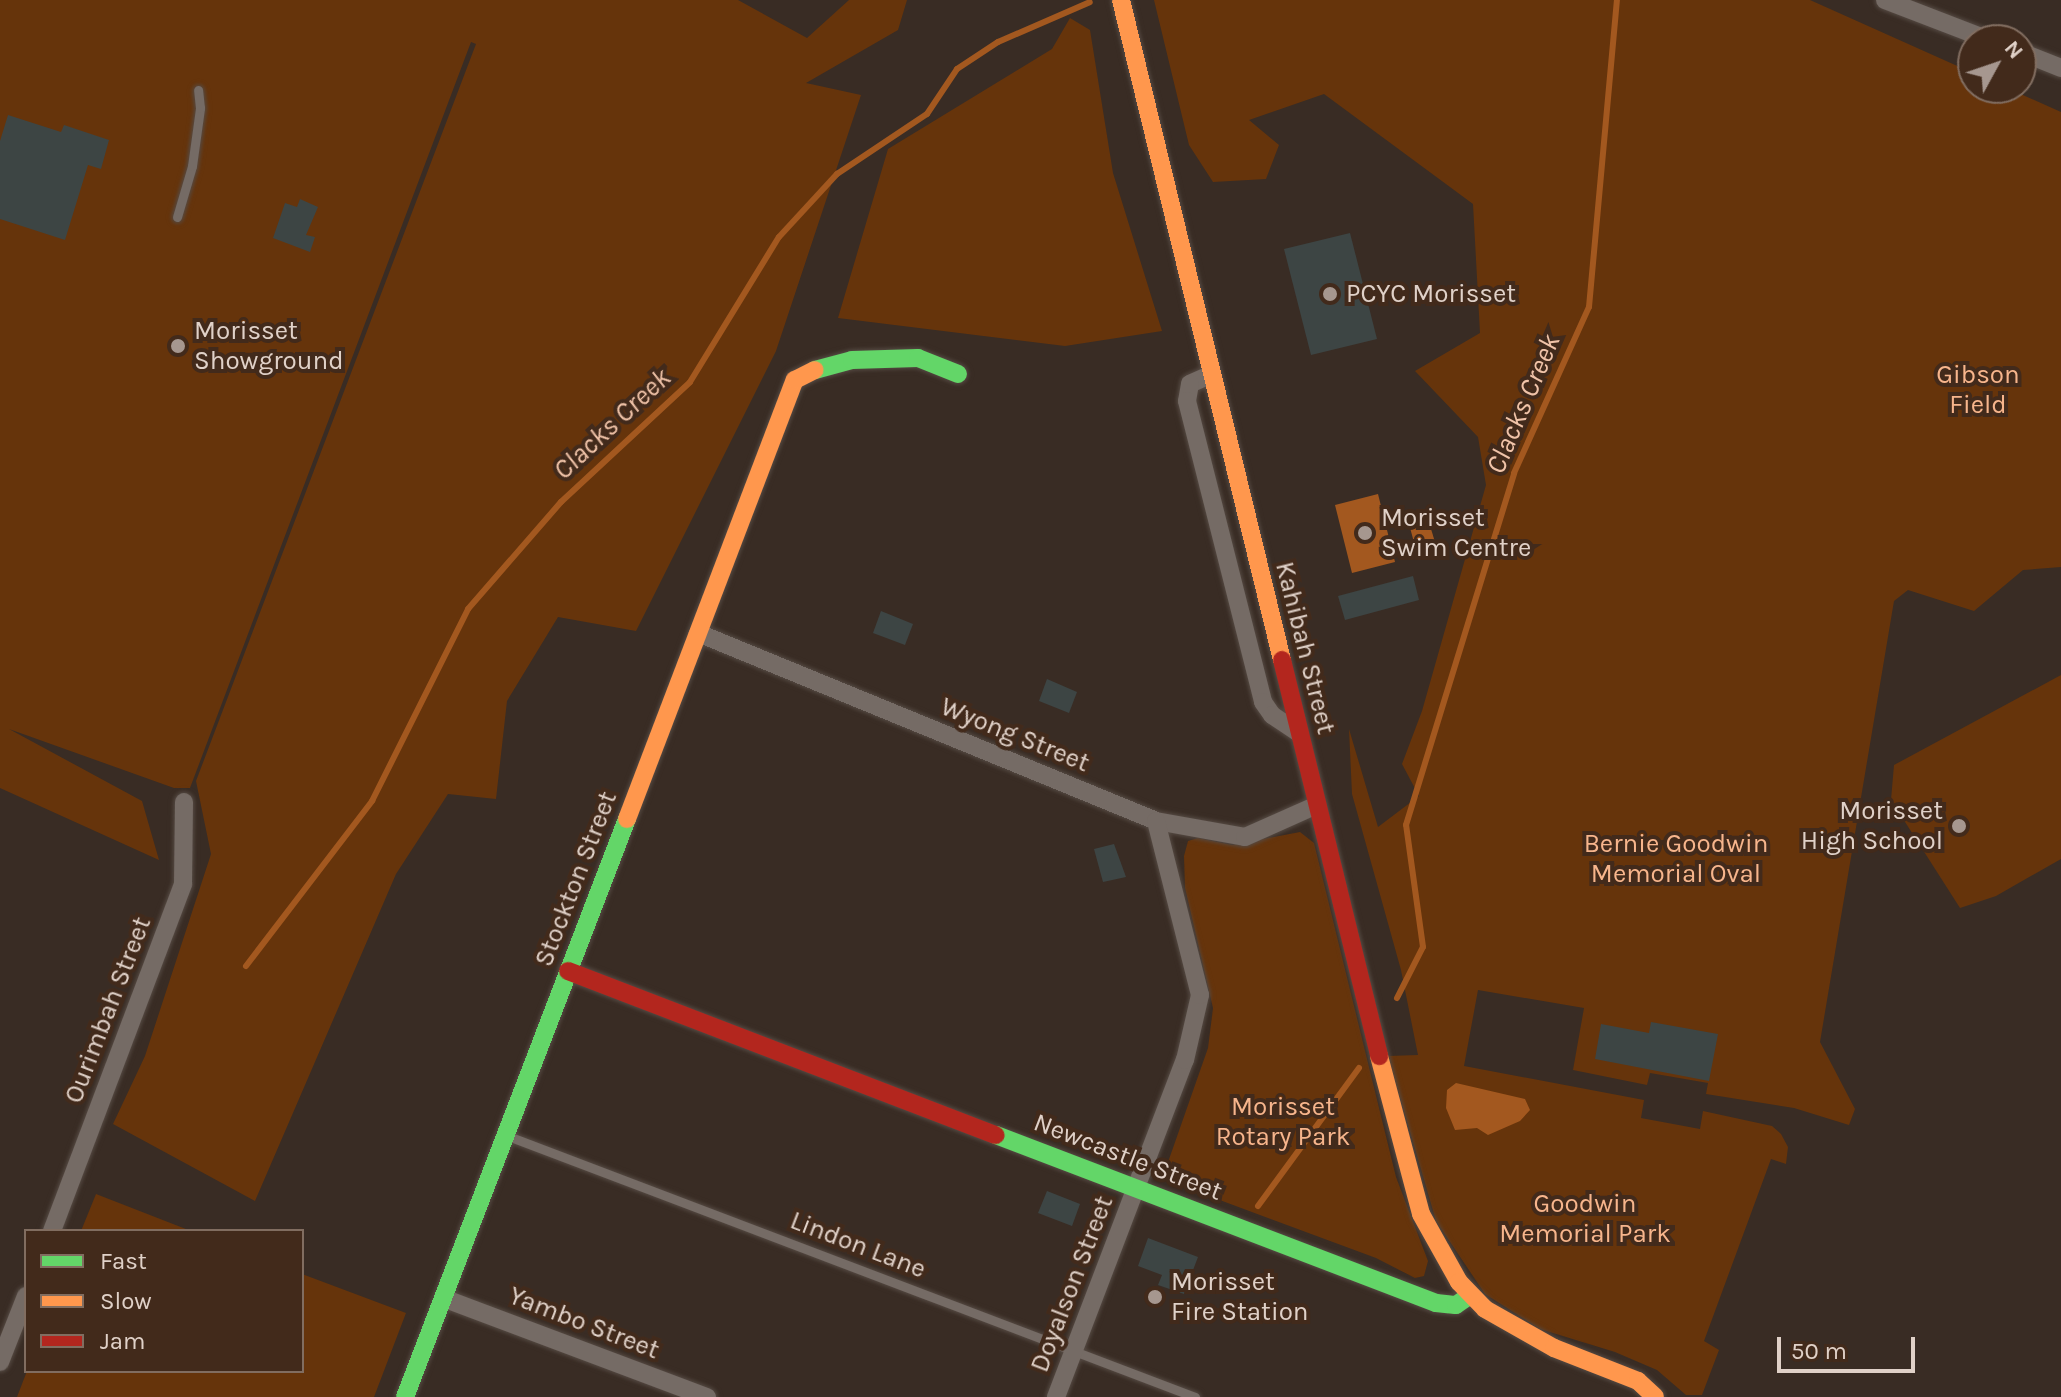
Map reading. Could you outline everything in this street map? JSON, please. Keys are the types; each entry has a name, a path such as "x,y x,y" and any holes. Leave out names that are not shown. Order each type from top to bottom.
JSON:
{"street":[{"name":"Kahibah Street","path":"1121,0 1414,1194 1440,1252 1469,1296"},
{"path":"1885,0 1957,28"},
{"path":"2037,58 2061,68"},
{"name":"Stockton Street","path":"405,1397 795,380 817,369 852,360 891,358 918,358 958,374"},
{"path":"1212,374 1190,384 1187,401 1263,702 1272,715 1299,733"},
{"name":"Wyong Street","path":"698,633 1156,821 1245,837 1317,805"},
{"name":"Ourimbah Street","path":"53,1229 183,884 184,802"},
{"name":"Doyalson Street","path":"1056,1397 1185,1060 1200,995 1156,821"},
{"name":"Newcastle Street","path":"568,971 1436,1303 1456,1305 1469,1296"},
{"path":"1469,1296 1526,1333 1638,1381 1655,1397"},
{"name":"Yambo Street","path":"443,1298 707,1397"},
{"path":"0,1362 24,1301"}],"lane":[{"path":"177,217 192,166 200,108 198,90"},
{"name":"Lindon Lane","path":"505,1134 1195,1397"}],"green space":[{"path":"0,0 738,0 807,38 849,0 907,0 898,30 806,83 861,95 776,351 636,631 558,617 507,701 496,799 448,794 396,874 255,1201 113,1124 145,1056 211,854 196,781 476,44 471,42 190,788 174,788 9,729 142,801 159,860 0,788"},
{"path":"1154,0 1810,0 1957,66 1957,104 2037,104 2037,101 2061,112 2061,567 2023,570 1974,611 1908,590 1894,601 1820,1042 1855,1109 1849,1125 1794,1108 1706,1094 1708,1083 1650,1073 1647,1085 1573,1070 1584,1008 1478,990 1464,1066 1644,1100 1641,1118 1700,1129 1703,1111 1772,1126 1781,1134 1788,1147 1786,1164 1771,1159 1704,1341 1719,1350 1702,1395 1686,1395 1657,1370 1615,1352 1540,1329 1485,1294 1436,1221 1388,1056 1418,1055 1401,970 1352,794 1349,729 1378,827 1419,796 1402,764 1422,711 1486,485 1478,437 1415,371 1480,333 1473,204 1324,94 1249,120 1279,145 1266,179 1213,182 1189,145"},
{"path":"1070,18 1090,30 1113,173 1162,331 1065,346 838,318 888,149 1052,49"},
{"path":"2061,675 2061,859 1996,896 1960,908 1891,800 1894,765"},
{"name":"Morisset Rotary Park","path":"1300,832 1314,843 1396,1177 1428,1261 1424,1276 1415,1278 1376,1258 1174,1183 1167,1165 1208,1048 1213,1008 1185,888 1184,856 1188,841 1198,838 1232,845"},
{"path":"96,1194 186,1229 82,1229"},
{"path":"304,1275 406,1313 374,1397 17,1397 26,1373 304,1373"}],"shaded area":[{"name":"Morisset Swim Centre","path":"1378,494 1395,562 1352,573 1335,505"},
{"path":"1428,519 1438,552 1418,557 1409,524"},
{"path":"1456,1083 1525,1099 1530,1110 1520,1121 1488,1135 1477,1128 1455,1130 1446,1108 1447,1090"}],"building":[{"path":"8,115 61,132 64,125 109,140 101,169 88,165 65,240 0,219 0,141"},
{"path":"300,199 318,207 306,235 315,237 310,252 273,238 285,203 297,207"},
{"name":"PCYC Morisset","path":"1350,233 1377,339 1311,355 1284,249"},
{"path":"1413,576 1419,600 1345,620 1338,596"},
{"path":"881,611 913,624 905,645 873,633"},
{"path":"1047,679 1077,692 1069,713 1039,701"},
{"path":"1114,844 1126,877 1103,882 1094,849"},
{"path":"1651,1022 1718,1034 1709,1081 1595,1059 1601,1024 1649,1033"},
{"path":"1047,1191 1080,1204 1072,1226 1038,1213"},
{"path":"1148,1238 1198,1257 1184,1294 1158,1285 1162,1275 1138,1266"}],"waterway":[{"name":"Clacks Creek","path":"1397,998 1423,947 1406,825 1514,473 1589,307 1617,0"},
{"name":"Clacks Creek","path":"246,966 372,801 468,609 561,502 690,382 779,237 837,174 927,114 957,69 998,42 1090,2"},
{"name":"Clacks Creek","path":"1258,1206 1359,1068"}],"traffic: fast":[{"path":"815,370 852,360 918,358 958,374"},
{"path":"405,1397 627,819"},
{"path":"996,1135 1436,1303 1456,1305 1469,1296"}],"traffic: slow":[{"path":"1121,0 1282,660"},
{"path":"627,819 795,380 815,370"},
{"path":"1379,1056 1421,1214 1459,1282 1485,1309 1554,1348 1638,1381 1655,1397"}],"traffic: jam":[{"path":"1282,660 1379,1056"},
{"path":"568,971 996,1135"}],"place":[{"name":"PCYC Morisset","path":"1330,294"},
{"name":"Morisset Showground","path":"178,346"},
{"name":"Morisset Swim Centre","path":"1365,533"},
{"name":"Morisset High School","path":"1959,826"},
{"name":"Morisset Fire Station","path":"1155,1297"}],"park label":[{"name":"Gibson Field","path":"1978,390"},
{"name":"Bernie Goodwin Memorial Oval","path":"1676,859"},
{"name":"Goodwin Memorial Park","path":"1585,1219"}]}
